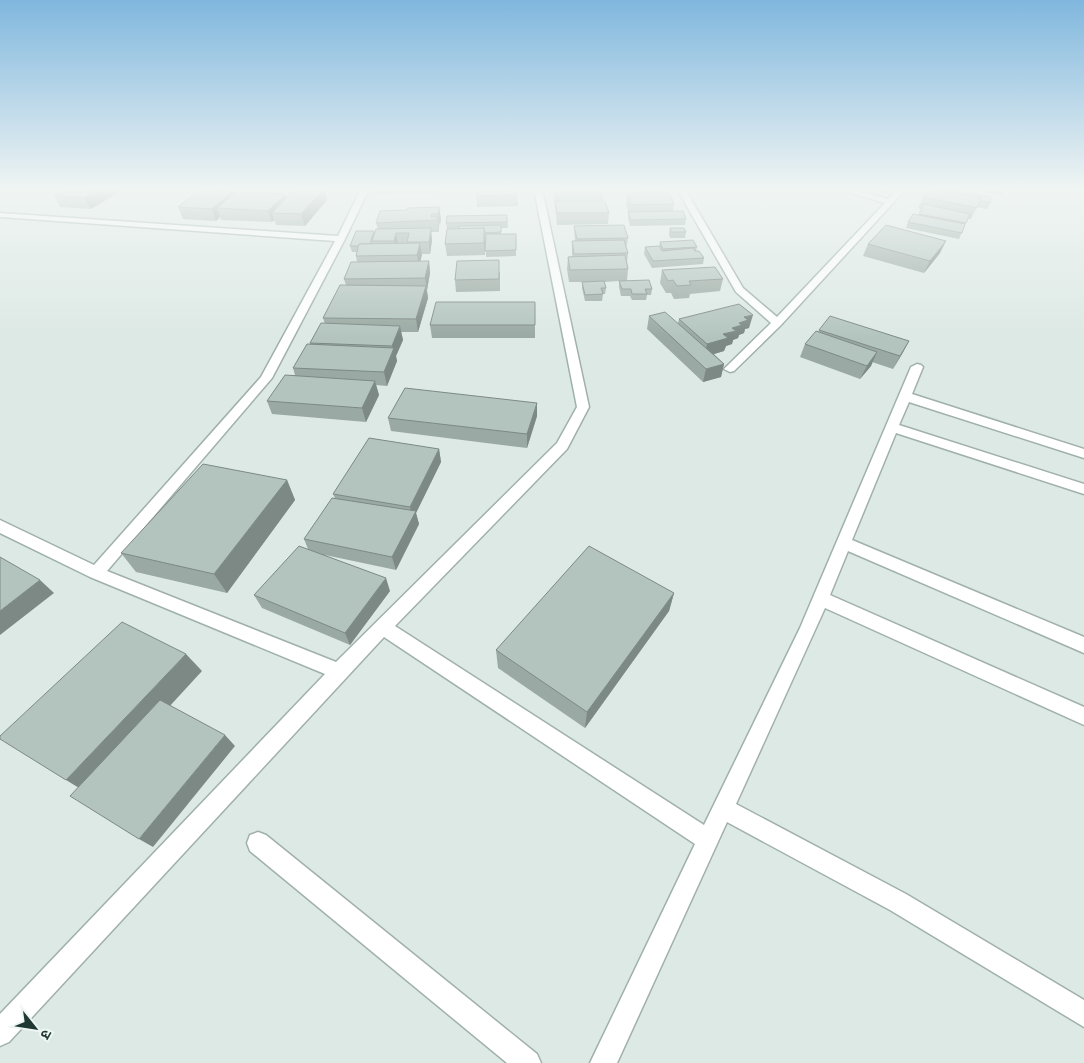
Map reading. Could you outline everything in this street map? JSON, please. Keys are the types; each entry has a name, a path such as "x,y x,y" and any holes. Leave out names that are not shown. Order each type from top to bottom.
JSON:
{"street":[{"path":"96,573 266,378 341,239 335,239"},
{"path":"0,1034 339,671 562,446 583,407 548,239"},
{"path":"709,239 739,290 777,323"},
{"path":"730,369 777,323 856,239"},
{"path":"603,1063 724,809 820,598 917,367"},
{"path":"904,396 1084,454"},
{"path":"892,427 1084,490"},
{"path":"0,526 96,573 339,671"},
{"path":"843,543 1084,645"},
{"path":"820,598 1084,716"},
{"path":"382,627 708,840"},
{"path":"724,809 898,902 1084,1014"},
{"path":"258,843 528,1063"}],"building":[{"path":"353,239 372,239 370,244 350,246"},
{"path":"373,239 395,239 394,241 372,241"},
{"path":"408,239 429,239 429,242 407,242"},
{"path":"446,239 484,239 484,243 445,244"},
{"path":"486,239 516,239 516,250 485,251"},
{"path":"873,239 937,239 946,241 930,261 868,244"},
{"path":"624,240 628,253 574,254 572,241"},
{"path":"693,240 697,247 663,249 660,242"},
{"path":"420,243 417,255 356,256 359,244"},
{"path":"659,246 662,251 693,248 695,251 699,251 704,258 653,261 645,247"},
{"path":"625,255 628,269 570,270 568,257"},
{"path":"499,260 499,279 455,280 457,261"},
{"path":"429,261 425,278 344,279 351,262"},
{"path":"715,267 723,279 689,281 691,285 677,286 673,280 668,281 662,270"},
{"path":"649,280 652,289 645,289 647,294 632,294 631,289 622,289 619,281"},
{"path":"604,281 606,288 601,288 603,294 585,295 582,282"},
{"path":"340,285 426,286 416,319 323,318"},
{"path":"436,302 535,302 535,325 430,325"},
{"path":"739,304 753,315 744,317 748,320 739,323 742,325 732,328 736,331 723,334 728,338 707,344 679,319"},
{"path":"665,312 724,364 706,369 649,316"},
{"path":"830,316 909,341 900,356 819,330"},
{"path":"321,323 400,326 392,346 310,343"},
{"path":"816,331 877,352 867,366 805,344"},
{"path":"307,344 394,348 384,372 293,368"},
{"path":"285,375 375,381 362,408 267,401"},
{"path":"405,388 537,403 527,434 388,418"},
{"path":"369,438 439,449 410,507 333,494"},
{"path":"203,464 287,480 214,574 121,553"},
{"path":"332,498 416,511 392,557 304,539"},
{"path":"299,546 386,578 345,633 254,595"},
{"path":"589,546 674,593 587,712 496,650"},
{"path":"0,557 40,580 0,611"},
{"path":"122,622 186,654 66,780 0,739 0,736"},
{"path":"160,700 225,735 139,839 70,796"}]}
